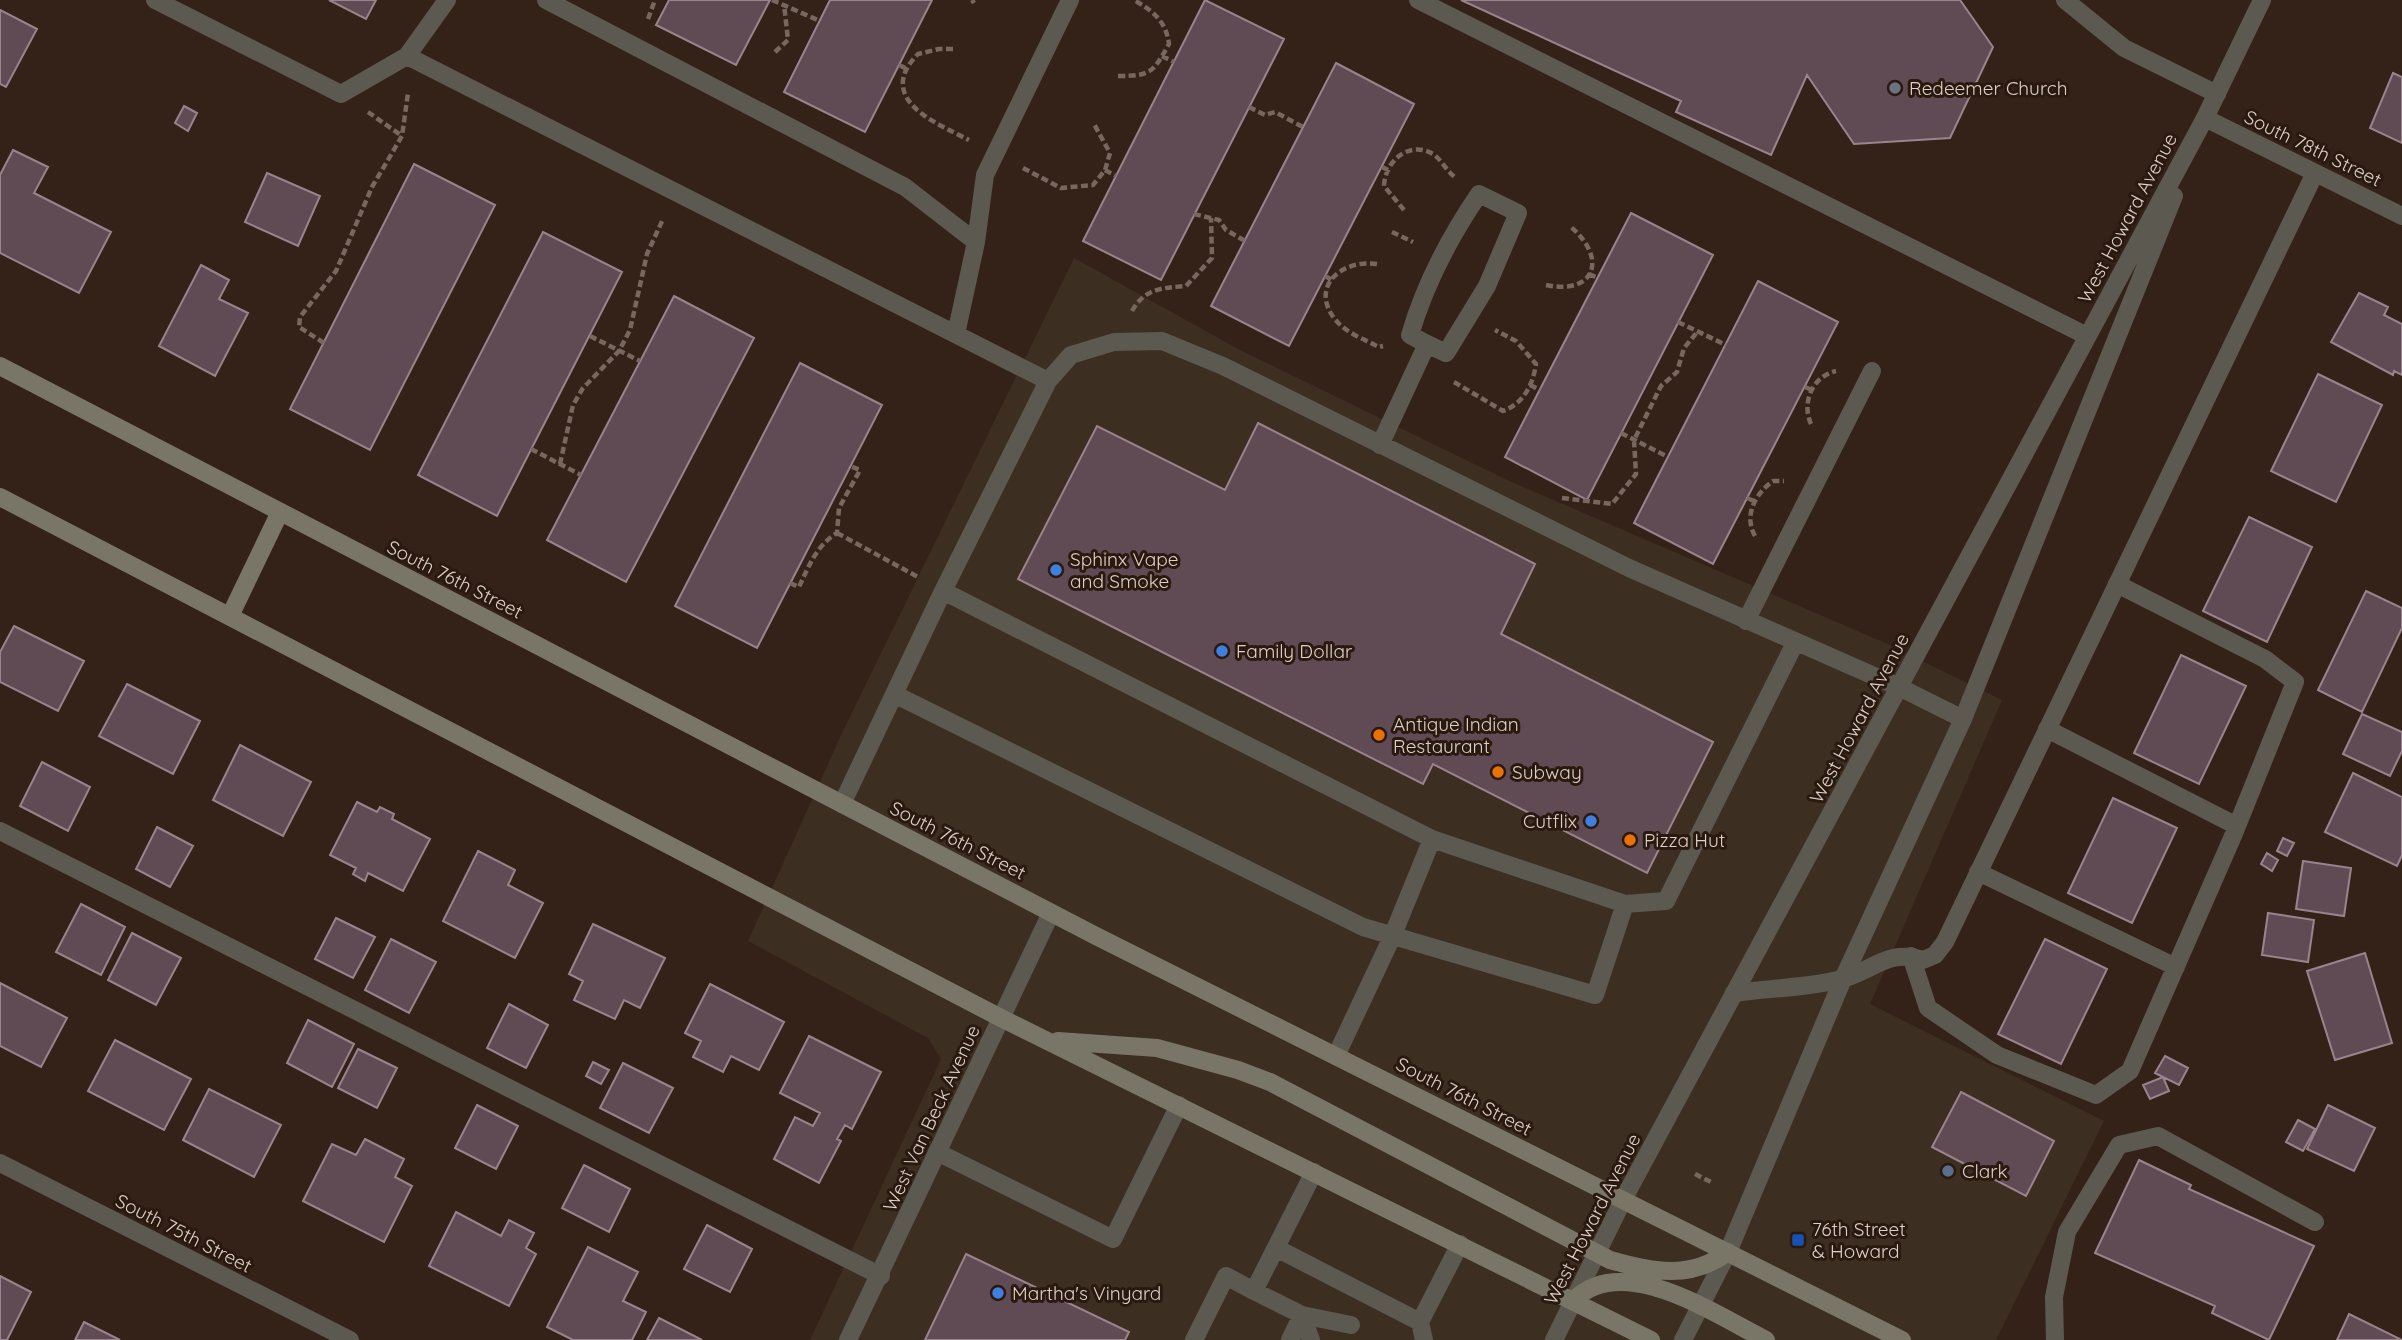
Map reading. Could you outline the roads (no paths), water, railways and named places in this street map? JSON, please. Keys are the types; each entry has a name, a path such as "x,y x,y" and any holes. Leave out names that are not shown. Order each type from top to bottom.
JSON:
{"main road":[{"name":"South 76th Street","path":"0,366 1051,913 1902,1340"},
{"path":"0,497 1001,1018 1651,1340"},
{"path":"230,616 280,512"},
{"path":"1048,1041 1157,1048 1260,1078 1596,1254 1635,1267 1677,1272 1700,1269 1728,1252"},
{"path":"1573,1301 1586,1287 1613,1280 1656,1288 1766,1340"}],"street":[{"path":"155,0 341,94 407,56 447,0"},
{"path":"546,0 905,187 976,242"},
{"path":"956,334 976,242 985,175 1070,0"},
{"path":"1418,0 1717,147 2087,336"},
{"path":"2065,0 2124,48 2217,94"},
{"name":"West Howard Avenue","path":"1554,1340 1623,1200 2205,118 2262,0"},
{"path":"407,56 1048,381"},
{"name":"West Howard Avenue","path":"1683,1340 1728,1252 1843,979 1963,719 2205,118"},
{"name":"South 78th Street","path":"2205,118 2402,216"},
{"path":"1734,993 1843,979 1880,960 1911,956 1923,960 1936,955 2315,173"},
{"path":"1479,194 1518,213 1487,286 1446,353 1427,344 1410,335 1419,305 1457,226 1479,194"},
{"path":"842,804 943,591 1048,381 1071,355 1114,342 1162,341 1223,366 1535,522 1746,621 1899,687 1963,719"},
{"path":"1380,445 1427,344"},
{"path":"1746,621 1872,371"},
{"path":"1911,956 1928,1008 1997,1055 2095,1095 2130,1071 2237,826 2295,682 2265,659 2117,583"},
{"path":"943,591 1432,839 1625,904 1666,901 1795,643"},
{"path":"896,695 1363,927 1392,937 1595,995 1625,904"},
{"path":"2047,729 2237,826"},
{"path":"0,831 881,1276"},
{"path":"1336,1056 1392,937 1432,839"},
{"path":"1978,872 2175,967"},
{"name":"West Van Beck Avenue","path":"848,1340 881,1276 1051,913"},
{"path":"937,1152 1113,1239 1179,1105"},
{"path":"2055,1340 2054,1297 2067,1232 2119,1145 2158,1136 2315,1222"},
{"name":"South 75th Street","path":"0,1163 350,1340"},
{"path":"1254,1291 1314,1172"},
{"path":"1276,1248 1422,1331 1460,1244"},
{"path":"1194,1340 1226,1276 1302,1315 1351,1325"},
{"path":"1290,1340 1302,1315"},
{"path":"1302,1315 1311,1340"}],"place":[{"name":"Redeemer Church","path":"1895,88"},
{"name":"Sphinx Vape and Smoke","path":"1056,570"},
{"name":"Family Dollar","path":"1222,651"},
{"name":"Antique Indian Restaurant","path":"1379,735"},
{"name":"Subway","path":"1498,772"},
{"name":"Cutflix","path":"1591,821"},
{"name":"Pizza Hut","path":"1630,840"},
{"name":"Clark","path":"1948,1171"},
{"name":"76th Street & Howard","path":"1798,1240"},
{"name":"Martha's Vinyard","path":"998,1293"}]}
